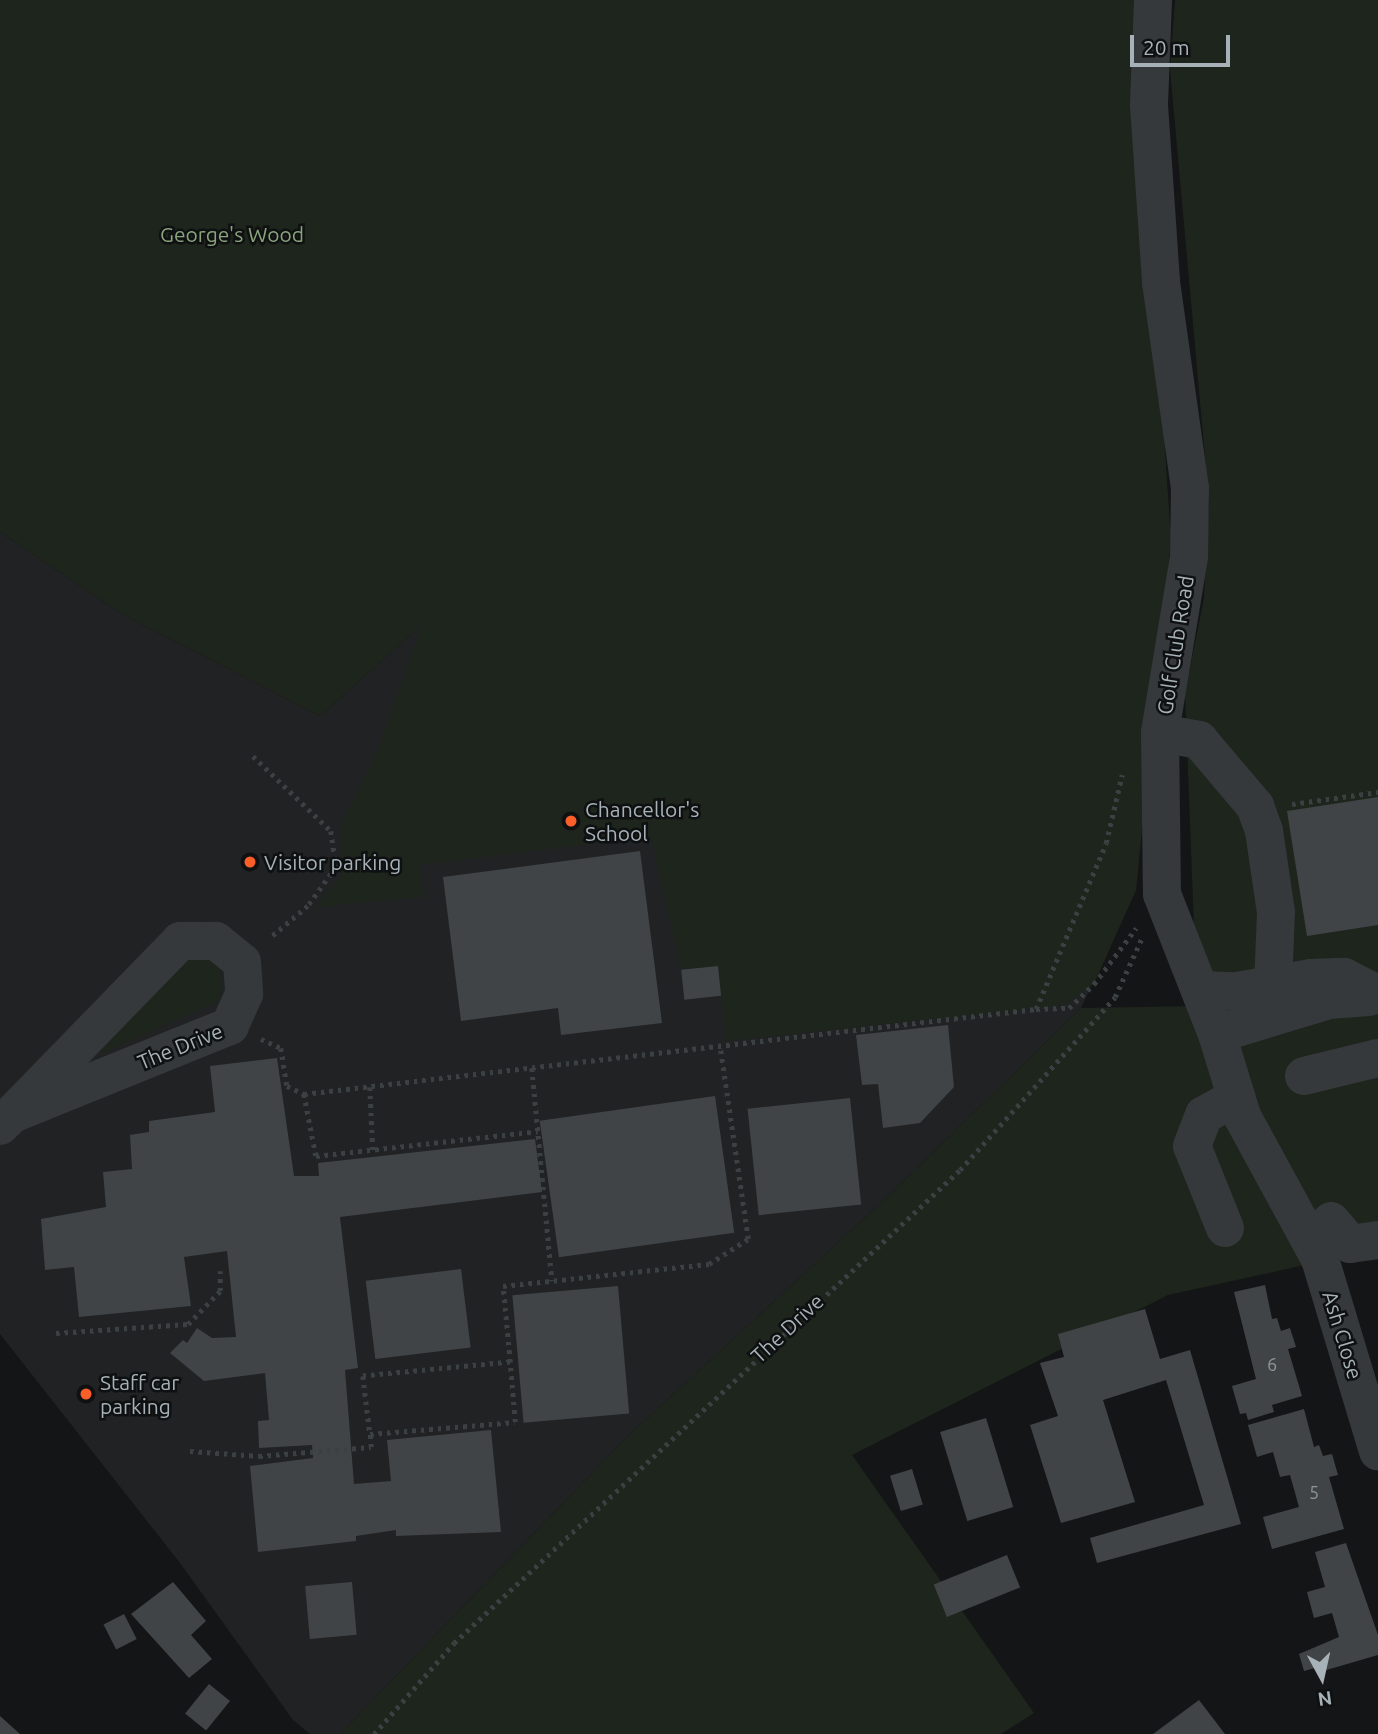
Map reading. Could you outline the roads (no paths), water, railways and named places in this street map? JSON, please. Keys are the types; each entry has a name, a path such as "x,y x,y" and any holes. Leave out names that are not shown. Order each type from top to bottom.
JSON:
{"street":[{"name":"Golf Club Road","path":"1153,0 1149,105 1160,268 1190,488 1189,556 1160,733 1162,894 1217,1034 1242,1116 1320,1259"},
{"path":"1160,733 1199,740 1233,775 1256,810 1276,912 1273,987"},
{"name":"The Drive","path":"180,941 216,941 243,962 244,994 230,1026 6,1120 180,941"},
{"path":"1200,990 1273,987 1311,978 1344,977 1378,995"},
{"path":"1217,1034 1329,1000 1378,995"},
{"path":"1304,1076 1378,1058"},
{"path":"1225,1228 1192,1146 1204,1115 1236,1097"},
{"path":"1331,1221 1350,1244 1378,1240"},
{"name":"Ash Close","path":"1320,1259 1378,1451"}],"place":[{"name":"Chancellor's School","path":"571,821"},
{"name":"Visitor parking","path":"250,862"},
{"name":"Staff car parking","path":"86,1394"}],"park label":[{"name":"George's Wood","path":"232,234"}]}
